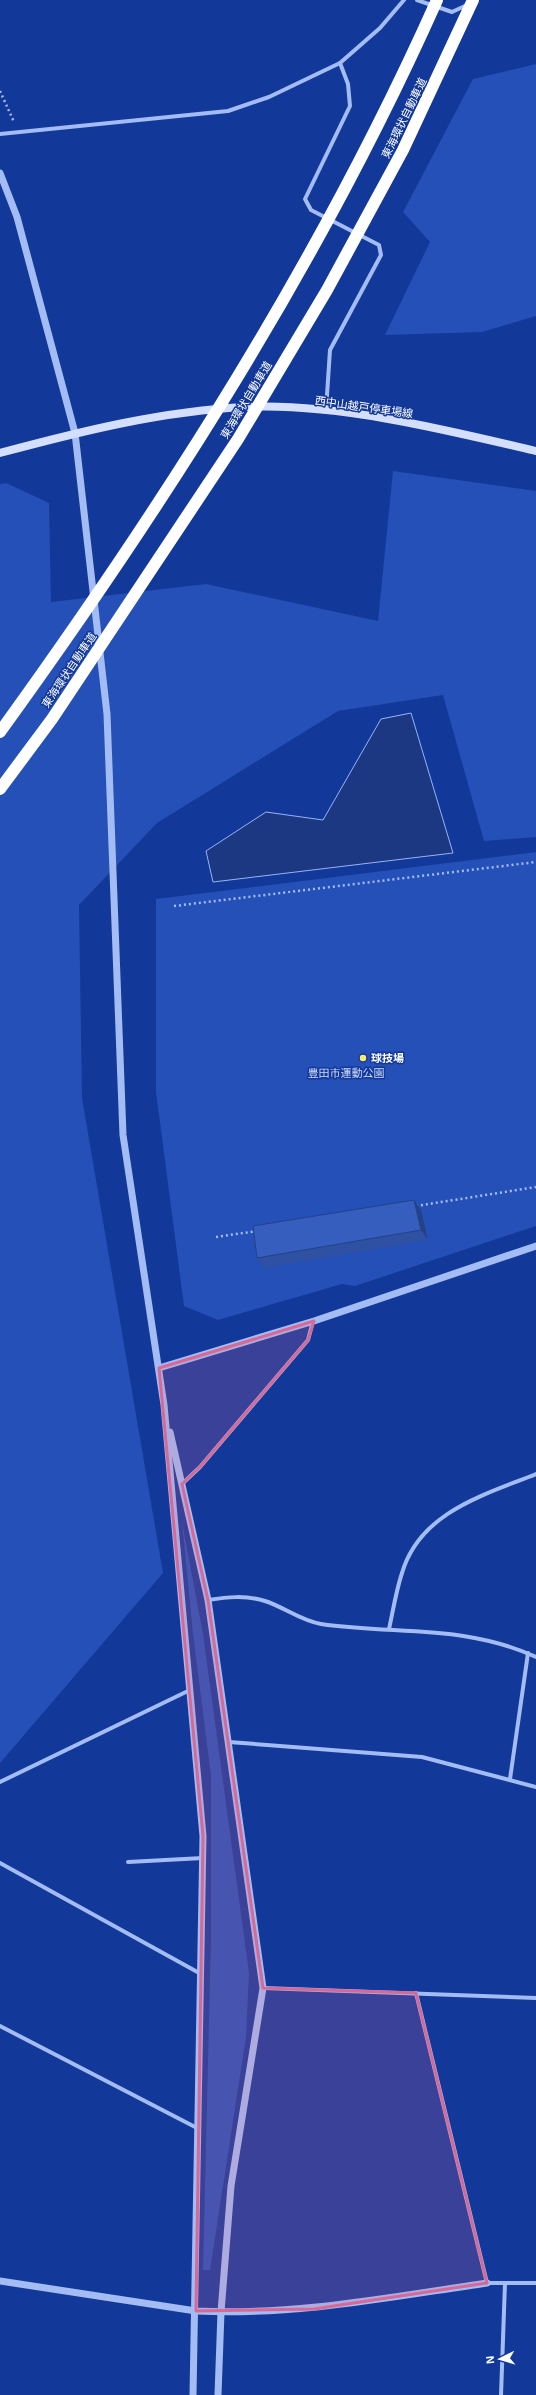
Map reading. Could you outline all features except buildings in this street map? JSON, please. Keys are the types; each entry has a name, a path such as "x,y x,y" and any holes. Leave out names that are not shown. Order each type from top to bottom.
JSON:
{"highway":[{"name":"東海環状自動車道","path":"0,732 48,666 142,530 215,417 303,265 359,162 416,48 437,0"},
{"name":"東海環状自動車道","path":"0,789 52,719 238,439 327,290 403,150 473,0"}],"main road":[{"name":"西中山越戸停車場線","path":"0,453 75,433 186,412 248,407 326,411 459,433 536,451"}],"street":[{"path":"0,134 228,110 270,97 340,63 380,28 404,0"},
{"path":"416,0 452,12 479,0"},
{"path":"326,411 330,350 381,255 380,245 311,210 305,199 350,106 348,84 340,63"},
{"path":"0,173 17,217 75,433 107,714 123,1135 164,1405 203,1836 200,2129 194,2395"},
{"path":"159,1368 314,1321 536,1246"},
{"path":"182,1484 200,1467 308,1340 314,1321"},
{"path":"164,1405 208,1600 263,1988 231,2186 221,2312 218,2395"},
{"path":"389,1629 402,1572 408,1556 434,1522 458,1506 536,1474"},
{"path":"208,1600 236,1596 265,1601 320,1624 470,1635 497,1641 536,1657"},
{"path":"510,1779 528,1653"},
{"path":"0,1782 190,1690"},
{"path":"229,1742 416,1756 510,1779 536,1787"},
{"path":"128,1862 203,1858"},
{"path":"0,1863 202,1974"},
{"path":"263,1988 536,1998"},
{"path":"416,1993 487,2283"},
{"path":"0,2026 200,2129"},
{"path":"0,2281 196,2311 221,2312 314,2309 487,2283 536,2283"},
{"path":"502,2395 505,2283"}],"path":[{"path":"0,91 18,132"},
{"path":"174,906 536,862"},
{"path":"411,1207 536,1187"},
{"path":"216,1237 263,1230"}],"highlighted area":[{"path":"314,1321 308,1340 200,1467 182,1484 208,1600 263,1988 416,1993 487,2283 314,2309 196,2311 203,1836 159,1368"}],"green space":[{"path":"536,64 536,316 482,332 385,335 430,242 403,212 473,79"},
{"path":"393,471 536,491 536,837 484,841 443,695 338,711 157,823 79,905 82,1098 163,1573 0,1763 0,484 6,483 49,503 51,602 206,584 378,621"},
{"name":"豊田市運動公園","path":"536,852 536,1226 355,1286 342,1284 218,1320 184,1306 156,1092 156,899"},
{"path":"182,1522 203,1634 249,1973 246,2037 210,2270 203,2270 211,1938 211,1776 193,1634"}],"shaded area":[{"path":"411,713 453,853 213,882 206,851 266,812 323,820 381,719"}],"place":[{"name":"球技場","path":"363,1058"}]}
